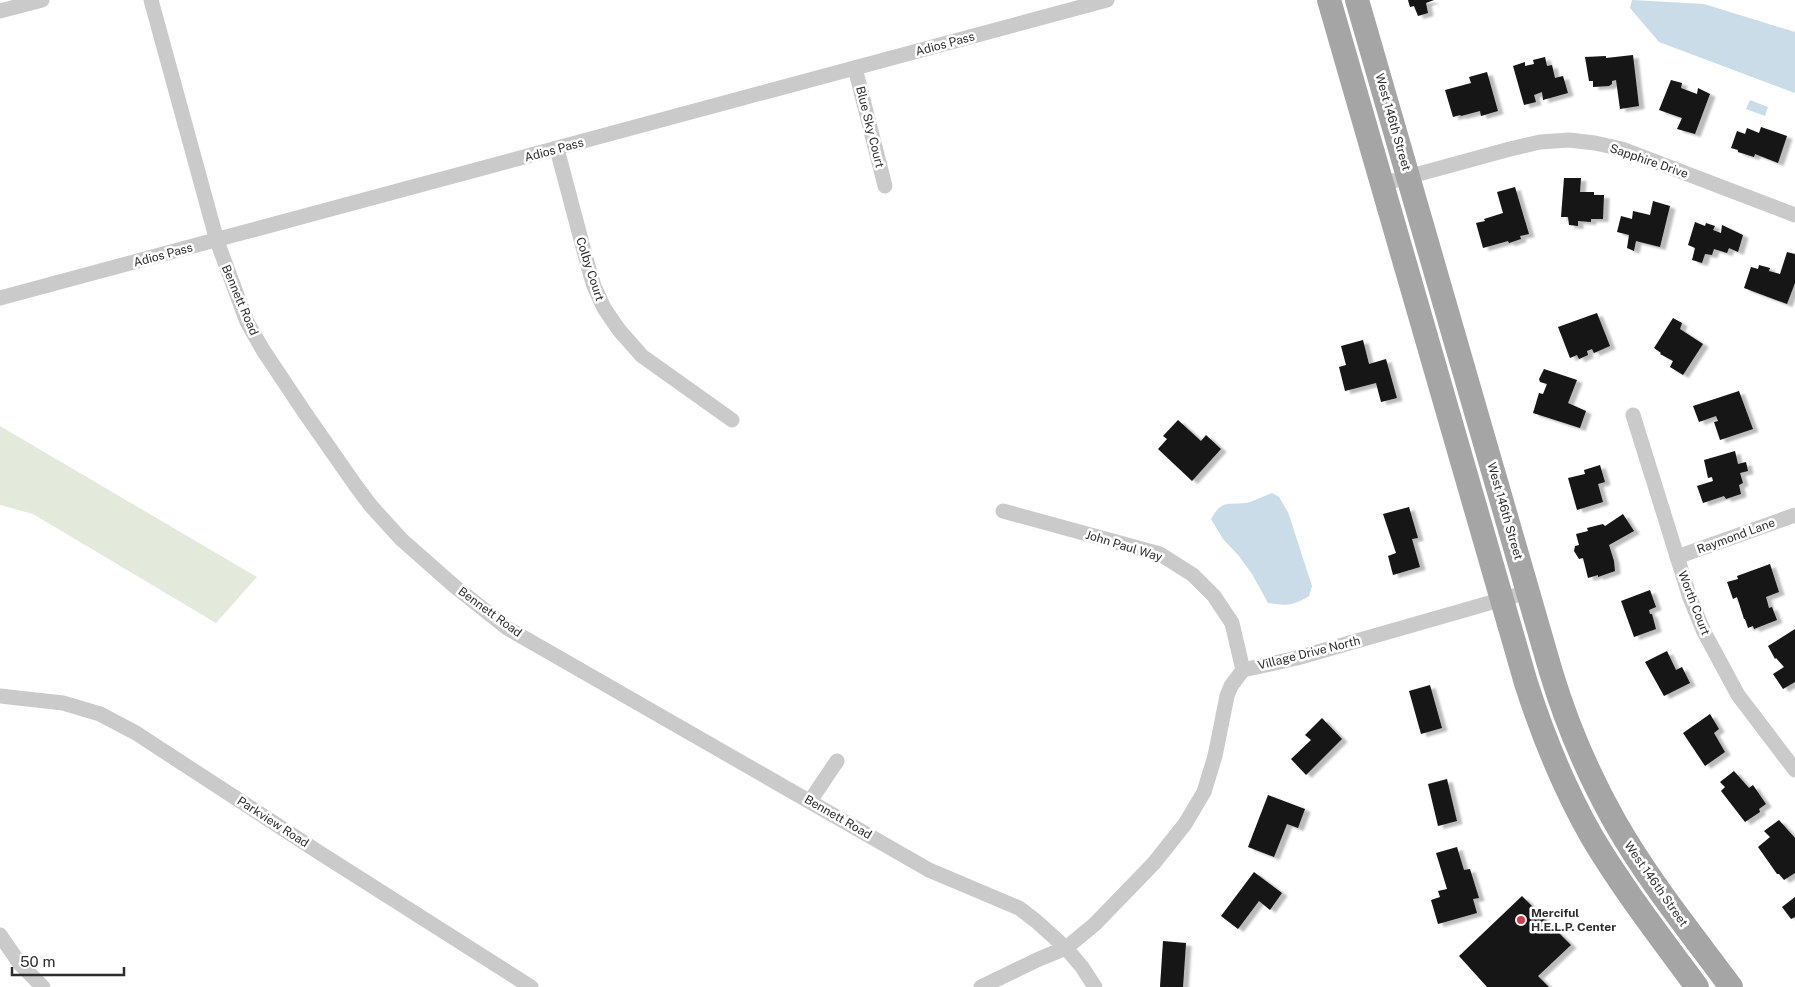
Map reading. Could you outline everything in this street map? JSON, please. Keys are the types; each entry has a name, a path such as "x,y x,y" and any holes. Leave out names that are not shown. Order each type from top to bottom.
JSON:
{"main road":[{"path":"1329,0 1534,710 1576,807 1621,883 1697,987"},
{"name":"West 146th Street","path":"1357,0 1528,592 1560,699 1580,753 1599,794 1645,870 1730,987"}],"street":[{"path":"0,11 42,0"},
{"name":"Bennett Road","path":"151,0 216,241 247,322 263,350 356,486 401,539 453,585 507,628 929,870 1019,908 1036,920 1066,948 1082,966 1095,987"},
{"name":"Adios Pass","path":"0,298 1107,0"},
{"name":"Blue Sky Court","path":"855,68 885,186"},
{"name":"Sapphire Drive","path":"1382,184 1540,142 1578,141 1622,149 1795,215"},
{"name":"Colby Court","path":"557,149 588,266 594,286 604,308 619,330 642,356 732,420"},
{"name":"Worth Court","path":"1633,415 1690,598 1704,632 1738,695 1795,770"},
{"name":"John Paul Way","path":"1003,511 1160,554 1193,575 1214,596 1232,623 1243,670"},
{"name":"Raymond Lane","path":"1677,557 1795,515"},
{"name":"Village Drive North","path":"981,987 1039,958 1066,948 1095,924 1154,863 1185,824 1209,781 1227,696 1231,686 1243,670 1297,658 1528,592"},
{"name":"Parkview Road","path":"0,696 63,703 100,714 136,733 531,987"},
{"path":"810,801 837,761"},
{"path":"0,935 20,964 43,987"}],"shaded area":[{"path":"0,426 257,577 216,623 33,514 0,505"}],"water":[{"path":"1632,0 1704,4 1795,32 1795,93 1659,42 1630,8"},
{"path":"1750,100 1768,107 1765,116 1746,109"},
{"path":"1272,493 1279,497 1288,512 1312,586 1309,596 1289,604 1268,603 1252,574 1223,539 1211,519 1222,506 1248,502"}],"building":[{"path":"1408,0 1434,0 1426,3 1428,13 1418,16 1414,6 1410,7"},
{"path":"1633,55 1639,106 1620,109 1616,80 1612,81 1612,84 1609,86 1593,87 1593,81 1589,81 1585,57 1606,56 1606,58"},
{"path":"1545,57 1547,66 1552,65 1555,78 1563,76 1568,93 1543,100 1542,92 1534,95 1536,102 1524,105 1513,66 1525,62 1525,66 1534,64 1533,60"},
{"path":"1487,72 1498,111 1481,116 1480,111 1453,117 1445,90 1471,83 1469,77"},
{"path":"1671,80 1682,83 1681,88 1697,94 1698,88 1710,94 1695,134 1677,129 1682,118 1659,110"},
{"path":"1761,127 1787,136 1778,163 1755,154 1754,157 1738,152 1738,150 1731,148 1737,131 1745,134 1747,128 1759,133"},
{"path":"1564,178 1581,178 1580,192 1594,192 1594,195 1604,195 1603,219 1591,219 1591,222 1578,221 1578,226 1569,225 1568,217 1561,217"},
{"path":"1515,187 1529,234 1520,236 1521,239 1509,243 1508,241 1483,248 1476,223 1503,213 1497,192"},
{"path":"1653,201 1670,206 1660,247 1636,241 1634,251 1627,248 1629,235 1617,232 1621,216 1632,219 1633,211 1650,215"},
{"path":"1695,222 1705,226 1706,223 1715,226 1713,230 1721,233 1722,225 1743,235 1738,252 1729,248 1727,253 1714,249 1712,255 1705,254 1702,263 1692,260 1695,248 1688,245"},
{"path":"1787,252 1795,254 1795,283 1787,304 1744,288 1751,267 1758,269 1759,265 1770,268 1769,271 1780,274"},
{"path":"1597,313 1610,346 1594,353 1592,349 1587,351 1588,355 1579,359 1577,355 1570,358 1558,327"},
{"path":"1673,318 1682,323 1680,329 1703,344 1683,375 1670,367 1673,361 1660,354 1654,348"},
{"path":"1363,340 1369,364 1386,359 1397,398 1381,402 1376,383 1345,391 1339,367 1346,365 1341,346"},
{"path":"1544,369 1577,380 1568,403 1586,411 1580,428 1533,413 1539,393 1543,394 1547,384 1540,382 1539,379"},
{"path":"1739,391 1753,429 1720,440 1714,422 1718,421 1716,416 1699,422 1693,406"},
{"path":"1178,420 1201,441 1206,435 1221,449 1192,481 1158,449 1167,439 1163,436"},
{"path":"1735,451 1738,464 1746,462 1748,471 1740,473 1743,483 1739,485 1741,494 1726,499 1724,496 1703,503 1697,486 1713,481 1712,477 1708,478 1704,460"},
{"path":"1600,465 1605,482 1598,484 1603,502 1577,510 1568,478 1585,474 1584,470"},
{"path":"1409,507 1418,538 1412,539 1420,567 1393,575 1388,556 1396,553 1383,514"},
{"path":"1623,514 1634,531 1609,545 1615,571 1598,577 1598,575 1588,578 1583,558 1579,559 1574,551 1575,546 1579,545 1576,534 1588,531 1587,528 1603,524 1605,526"},
{"path":"1770,564 1779,592 1766,597 1769,608 1772,607 1777,620 1754,629 1753,626 1748,628 1737,597 1733,599 1727,582 1738,579 1737,576"},
{"path":"1650,590 1656,607 1649,610 1656,629 1634,637 1621,601"},
{"path":"1795,629 1795,682 1783,689 1773,674 1784,667 1775,659 1768,646"},
{"path":"1667,651 1676,670 1682,667 1690,683 1664,696 1645,662"},
{"path":"1430,685 1442,728 1421,734 1409,691"},
{"path":"1710,714 1719,729 1714,733 1725,752 1705,766 1683,733"},
{"path":"1322,718 1342,739 1306,775 1291,759 1311,740 1305,735"},
{"path":"1734,771 1749,788 1753,785 1766,804 1759,809 1760,812 1745,822 1721,791 1725,787 1720,782"},
{"path":"1447,779 1457,821 1438,826 1428,784"},
{"path":"1268,795 1305,809 1298,828 1287,824 1274,857 1248,847"},
{"path":"1779,820 1795,838 1795,873 1784,880 1777,874 1758,847 1770,837 1764,831"},
{"path":"1457,847 1464,870 1470,869 1479,898 1473,899 1477,913 1438,924 1431,900 1440,897 1438,891 1447,889 1436,853"},
{"path":"1254,872 1282,893 1270,910 1259,901 1238,929 1221,916"},
{"name":"Merciful H.E.L.P. Center","path":"1522,896 1571,945 1538,976 1549,987 1487,987 1459,956"},
{"path":"1795,897 1795,917 1791,919 1782,907"},
{"path":"1163,941 1186,943 1183,987 1160,987"}],"place":[{"name":"Merciful H.E.L.P. Center","path":"1521,920"}]}
